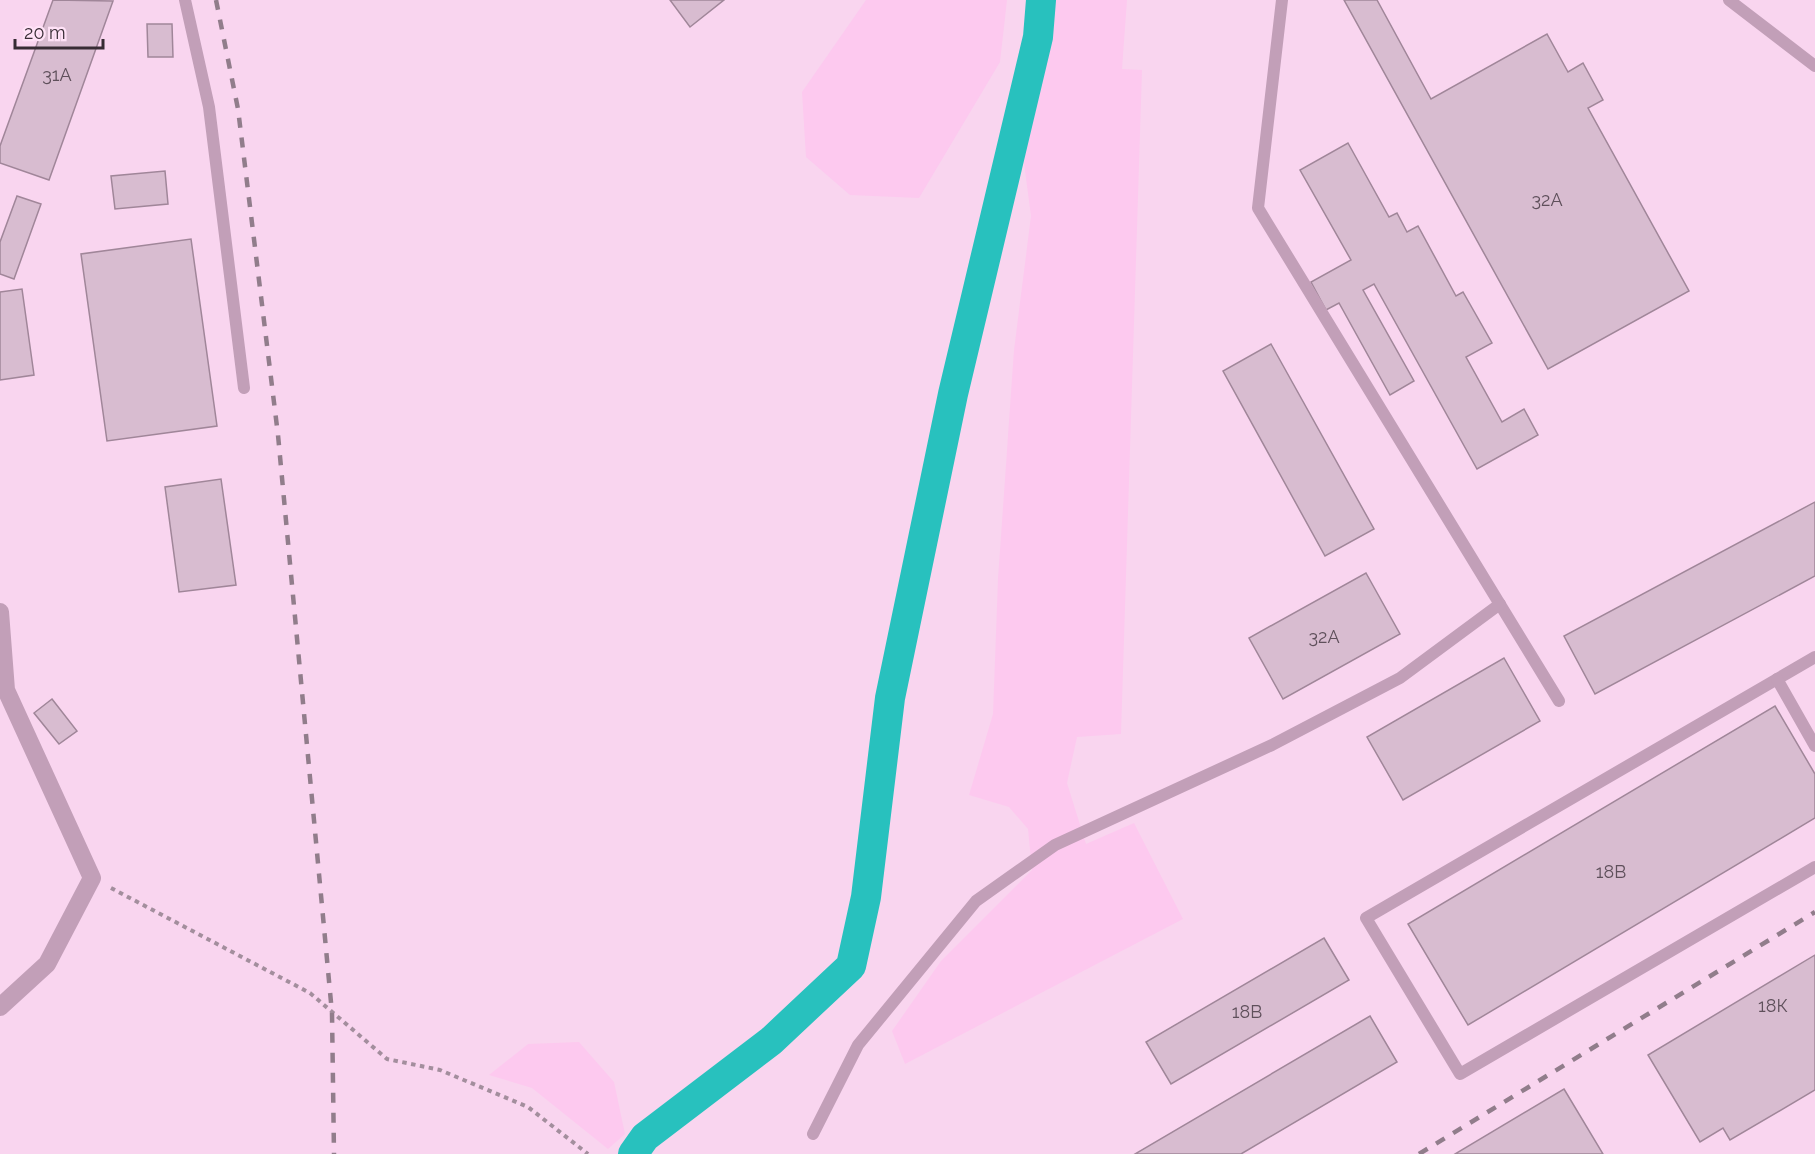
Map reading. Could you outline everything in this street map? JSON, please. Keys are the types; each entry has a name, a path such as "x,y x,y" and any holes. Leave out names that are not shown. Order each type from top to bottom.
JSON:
{"street":[{"path":"0,612 6,690 92,878 47,964 0,1006"}],"lane":[{"path":"185,0 208,107 244,388"},
{"path":"1282,0 1258,208 1559,701"},
{"path":"1730,0 1815,66"},
{"path":"813,1134 858,1045 976,901 1055,845 1272,745 1400,678 1500,604"},
{"path":"1815,657 1366,918 1460,1074 1815,867"},
{"path":"1777,679 1815,746"}],"path":[{"path":"92,878 310,993 387,1059 440,1070 528,1107 588,1154"}],"shaded area":[{"path":"0,0 1815,0 1815,1154 0,1154"},
{"path":"866,0 1007,0 1000,62 919,198 850,195 806,157 802,92"},
{"path":"1041,0 1127,0 1122,69 1142,70 1121,734 1077,737 1067,783 1086,844 1134,823 1183,919 905,1064 892,1031 941,961 1032,870 1028,829 1009,807 969,795 993,714 998,579 1014,350 1031,216 1024,163"},
{"path":"579,1042 614,1082 625,1134 608,1149 532,1088 489,1075 528,1044"}],"building":[{"path":"53,0 113,1 49,180 0,163 0,146"},
{"path":"670,0 724,0 690,27"},
{"path":"1344,0 1377,0 1431,99 1547,34 1568,72 1583,63 1603,100 1588,108 1689,291 1548,369"},
{"path":"147,24 172,24 173,57 148,57"},
{"path":"1348,143 1389,217 1397,213 1407,232 1418,226 1456,296 1463,292 1492,343 1466,357 1502,422 1524,409 1538,435 1477,469 1374,284 1363,290 1414,381 1390,395 1339,303 1326,310 1311,282 1351,260 1300,170"},
{"path":"165,171 168,204 115,209 111,176"},
{"path":"17,196 41,204 14,279 0,274 0,242"},
{"path":"191,239 217,426 107,441 81,254"},
{"path":"22,289 34,375 0,380 0,292"},
{"path":"1271,344 1374,529 1325,556 1223,371"},
{"path":"221,479 236,585 179,592 165,487"},
{"path":"1815,502 1815,576 1595,694 1564,636"},
{"path":"1366,573 1400,634 1283,699 1249,638"},
{"path":"1504,658 1540,721 1403,800 1367,737"},
{"path":"52,699 77,731 59,744 34,713"},
{"path":"1775,706 1815,774 1815,818 1468,1025 1408,924"},
{"path":"1324,938 1349,980 1171,1084 1146,1042"},
{"path":"1815,955 1815,1090 1730,1140 1723,1128 1700,1142 1648,1055"},
{"path":"1370,1016 1397,1062 1241,1154 1135,1154"},
{"path":"1564,1089 1603,1154 1455,1154"}],"waterway":[{"path":"633,1154 645,1137 771,1041 851,966 866,897 890,698 953,394 1038,37 1041,0"}],"railway":[{"path":"216,0 238,109 278,435 332,1013 334,1154"},
{"path":"1419,1154 1815,912"}]}
